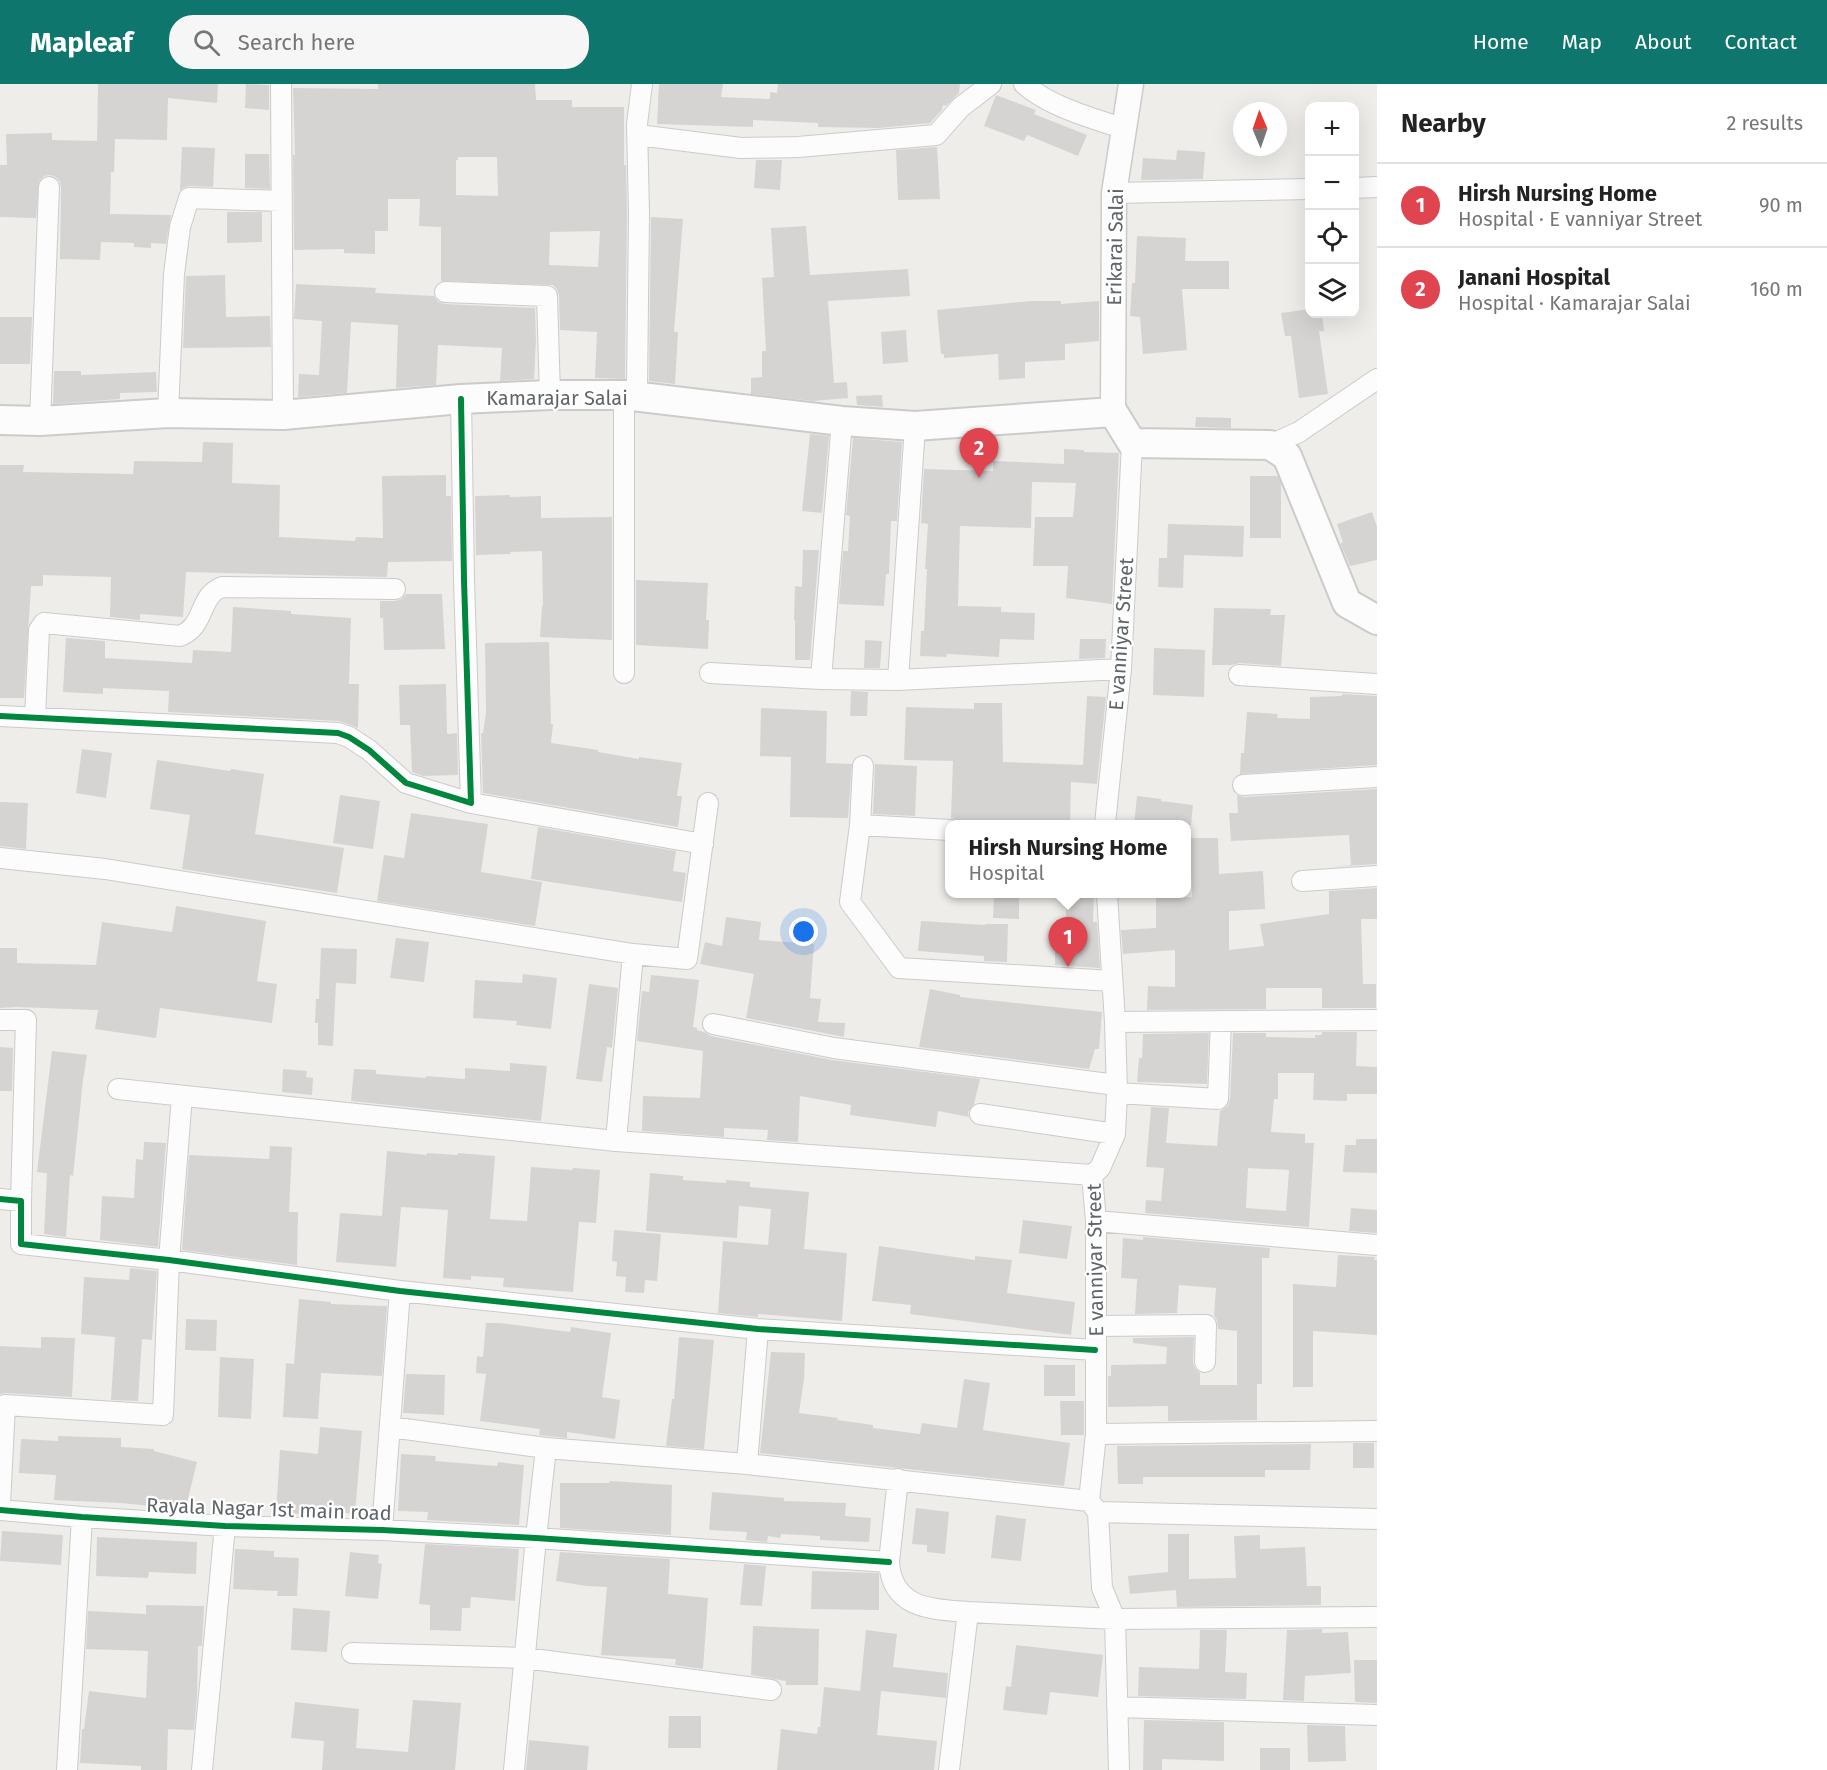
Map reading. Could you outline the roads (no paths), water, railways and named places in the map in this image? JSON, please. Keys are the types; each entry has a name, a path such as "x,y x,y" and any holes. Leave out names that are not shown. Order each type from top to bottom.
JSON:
{"main road":[{"name":"Kamarajar Salai","path":"0,420 40,421 168,413 283,415 461,399 550,395 629,396 842,421 915,426 1113,412"},
{"path":"1113,412 1132,443 1270,445 1287,456 1347,603 1377,620"}],"street":[{"path":"281,84 283,415"},
{"path":"624,673 629,396 637,388 637,124 642,84"},
{"path":"638,135 741,148 798,147 936,135 961,107 991,84"},
{"path":"1024,84 1037,95 1094,119 1125,129"},
{"name":"Erikarai Salai","path":"1113,412 1114,193 1131,84"},
{"path":"40,421 49,187"},
{"path":"1359,188 1377,188"},
{"path":"1114,193 1305,189"},
{"path":"168,413 174,274 180,227 189,198 282,201"},
{"path":"446,292 547,296 550,395"},
{"path":"1270,445 1299,432 1377,379"},
{"path":"461,399 471,803"},
{"path":"821,679 842,421"},
{"path":"898,680 915,426"},
{"name":"E vanniyar Street","path":"1106,820 1121,669 1132,443"},
{"path":"35,717 39,630 44,623 180,636 190,631 198,621 210,594 222,587 394,589"},
{"path":"710,673 821,679 898,680 1121,669"},
{"path":"1239,675 1377,684"},
{"path":"0,716 338,733 349,736 369,750 406,783 471,803 703,844"},
{"path":"863,766 860,825 850,902 899,968 1112,981"},
{"path":"1243,785 1377,777"},
{"path":"0,858 105,869 633,954 687,959 708,803"},
{"path":"860,825 945,830"},
{"path":"1302,881 1377,876"},
{"name":"E vanniyar Street","path":"1107,898 1115,1022 1116,1089 1115,1134 1100,1168 1092,1175 1096,1326 1094,1506 1102,1588 1115,1619 1119,1770"},
{"path":"616,1141 633,954"},
{"path":"0,1020 26,1020 21,1244 170,1260 400,1291 758,1329 1095,1350"},
{"path":"1115,1022 1377,1020"},
{"path":"713,1024 834,1048 1116,1089 1218,1099 1221,1021"},
{"path":"118,1089 616,1141 1092,1175"},
{"path":"0,1504 4,1405 163,1415 170,1260 182,1096"},
{"path":"980,1114 1115,1134"},
{"path":"0,1199 21,1201"},
{"path":"1095,1221 1377,1245"},
{"path":"382,1530 400,1291"},
{"path":"1096,1326 1206,1325 1205,1362"},
{"path":"747,1464 758,1329"},
{"path":"390,1427 546,1448 898,1479 1094,1506 1377,1519"},
{"path":"1096,1434 1377,1431"},
{"path":"514,1770 546,1448"},
{"path":"898,1479 889,1562 890,1575 898,1592 916,1605 968,1612 1115,1619 1377,1617"},
{"name":"Rayala Nagar 1st main road","path":"0,1510 225,1526 382,1530 536,1538 889,1562"},
{"path":"67,1770 82,1517"},
{"path":"202,1770 225,1526"},
{"path":"949,1770 968,1612"},
{"path":"352,1653 525,1658 771,1690"},
{"path":"1117,1707 1377,1715"}],"place":[{"name":"Janani Hospital","path":"979,478"},
{"name":"Hirsh Nursing Home","path":"1068,967"}]}
